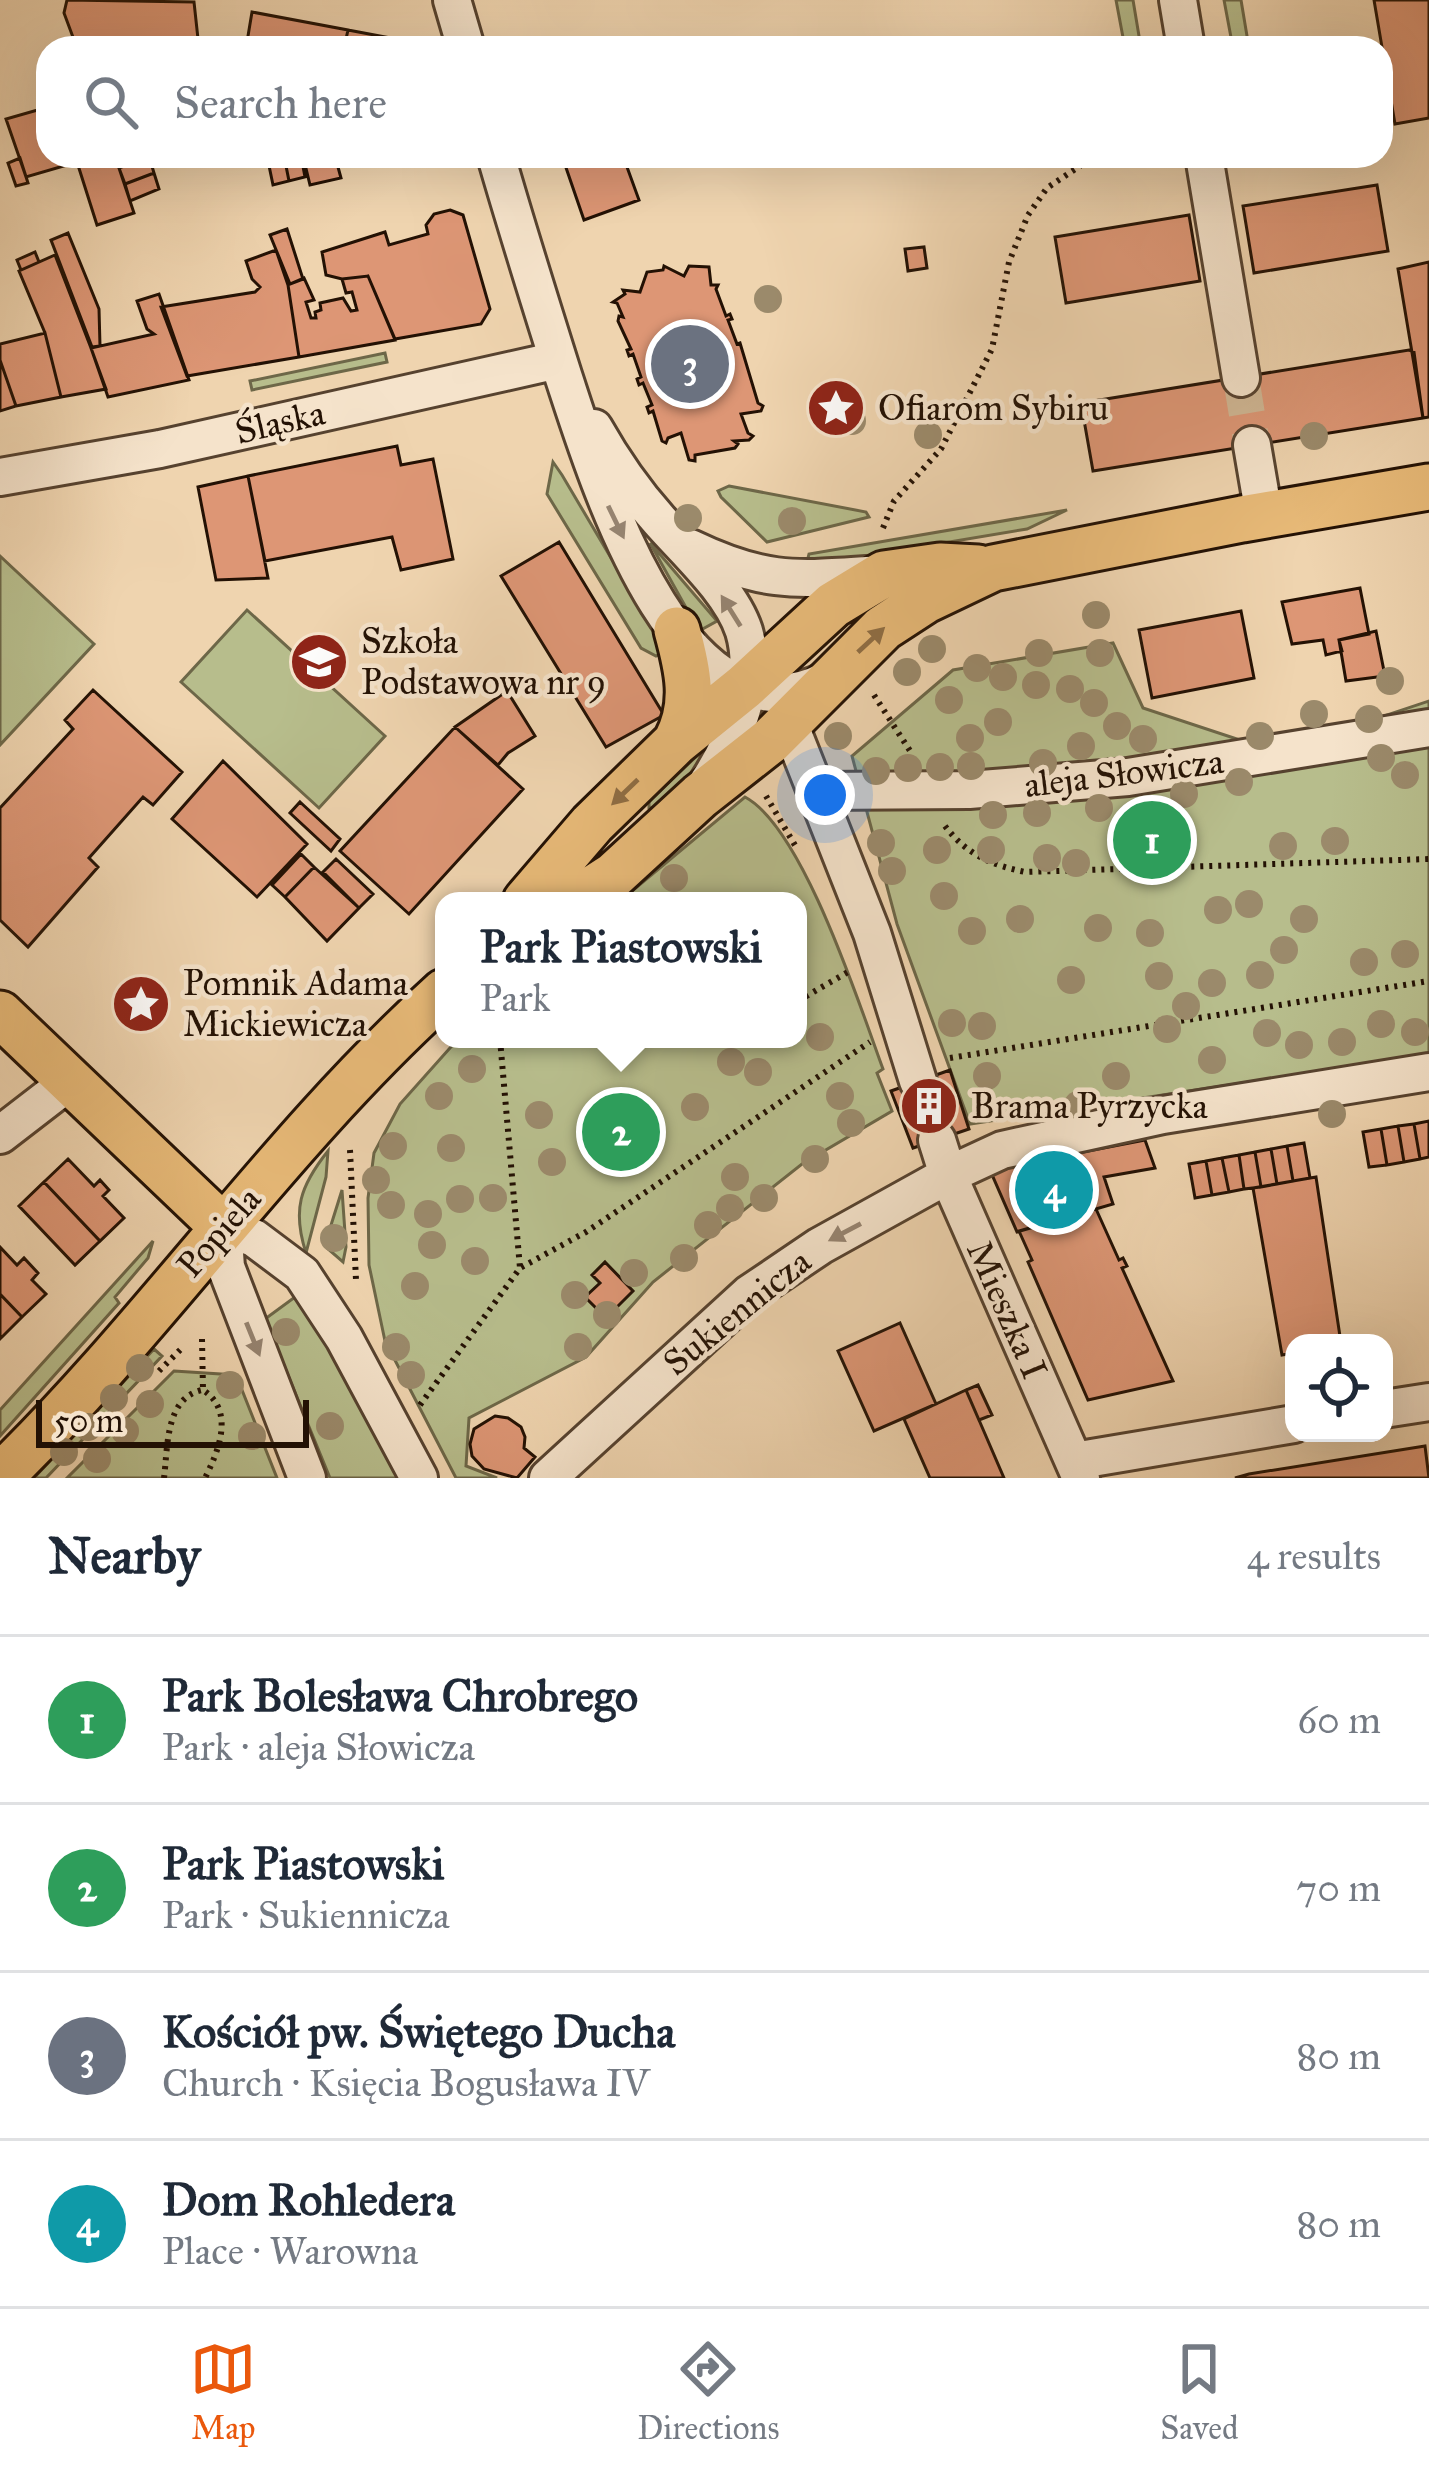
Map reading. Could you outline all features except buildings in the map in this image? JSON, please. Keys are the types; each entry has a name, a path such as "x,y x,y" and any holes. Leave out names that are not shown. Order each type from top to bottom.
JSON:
{"main road":[{"path":"534,892 592,824 676,742 833,605 884,574 940,566 993,568 1429,488"},
{"path":"588,892 614,875 789,722 849,680 883,628 926,599 993,568"},
{"path":"676,742 684,726 690,689 677,630"},
{"name":"Popiela","path":"0,1478 319,1116 435,1001"},
{"path":"0,1014 224,1227"}],"street":[{"path":"452,0 462,36"},
{"path":"1178,0 1184,36"},
{"path":"500,168 586,452 613,519 677,630 707,665 744,687 794,693 849,680"},
{"path":"1206,168 1241,377"},
{"path":"561,366 605,447 658,520 686,546 743,631 744,687 729,749 700,796"},
{"name":"Śląska","path":"0,477 561,366"},
{"path":"1252,445 1264,515"},
{"path":"686,546 730,567 783,580 884,574"},
{"path":"789,722 872,934 916,1073"},
{"name":"aleja Słowicza","path":"816,791 969,790 1128,777 1429,728"},
{"name":"Sukiennicza","path":"548,1478 749,1294 942,1157 1429,1072"},
{"path":"0,1135 70,1081"},
{"name":"Mieszka I","path":"942,1157 1077,1470"},
{"path":"307,1478 226,1268 224,1227 254,1238 302,1274 344,1338 419,1478"},
{"path":"1393,1408 1429,1402"},
{"path":"1077,1470 1285,1426"}],"path":[{"path":"884,528 894,501 941,449 992,349 1010,262 1028,215 1047,188 1077,168"},
{"path":"849,680 923,772 946,830 993,866 1025,872 1429,859"},
{"path":"807,996 862,964"},
{"path":"916,1073 1429,981"},
{"path":"501,1048 520,1268"},
{"path":"414,1413 520,1268 586,1232 850,1054"},
{"path":"350,1150 356,1280"},
{"path":"202,1339 203,1390"},
{"path":"164,1478 174,1409 193,1392 203,1390 214,1397 222,1416 219,1449 206,1478"}],"green space":[{"path":"1116,0 1133,0 1139,36 1123,36"},
{"path":"1224,0 1241,0 1247,36 1231,36"},
{"path":"385,353 387,362 252,390 250,381"},
{"path":"553,462 666,651 656,656 641,648 547,494"},
{"path":"729,486 866,512 869,517 767,542 721,497 718,491"},
{"path":"1067,510 1027,529 806,566 809,554"},
{"path":"652,545 717,621 699,631"},
{"path":"0,556 94,644 0,745"},
{"path":"247,610 385,736 319,808 181,682"},
{"path":"1113,643 1143,708 1276,752 1429,701 1429,1055 970,1124 897,924 852,756 953,670"},
{"path":"701,752 707,753 707,759 655,808 649,808 649,801"},
{"path":"745,797 767,815 788,843 827,920 883,1069 877,1073 892,1111 802,1164 653,1282 586,1357 469,1418 466,1466 497,1478 456,1478 385,1341 369,1265 368,1198 374,1153 400,1104 450,1048 807,1048 807,892 631,892"},
{"path":"328,1151 326,1177 306,1253 301,1199"},
{"path":"342,1190 346,1247 343,1262 326,1241"},
{"path":"153,1241 148,1258 115,1297 119,1303 0,1436 0,1410"},
{"path":"295,1297 315,1321 398,1478 330,1478 265,1319"},
{"path":"154,1349 162,1356 46,1478 34,1478"},
{"path":"174,1371 236,1375 277,1478 67,1478"}],"tunnel":[{"path":"1241,378 1252,445"},
{"path":"918,1081 937,1140"}],"place":[{"name":"Kościół pw. Świętego Ducha","path":"690,364"},
{"name":"Ofiarom Sybiru","path":"836,408"},
{"name":"Szkoła Podstawowa nr 9","path":"319,662"},
{"name":"Park Bolesława Chrobrego","path":"1152,840"},
{"name":"Pomnik Adama Mickiewicza","path":"141,1004"},
{"name":"Brama Pyrzycka","path":"929,1106"},
{"name":"Park Piastowski","path":"621,1132"},
{"name":"Dom Rohledera","path":"1054,1190"}]}
